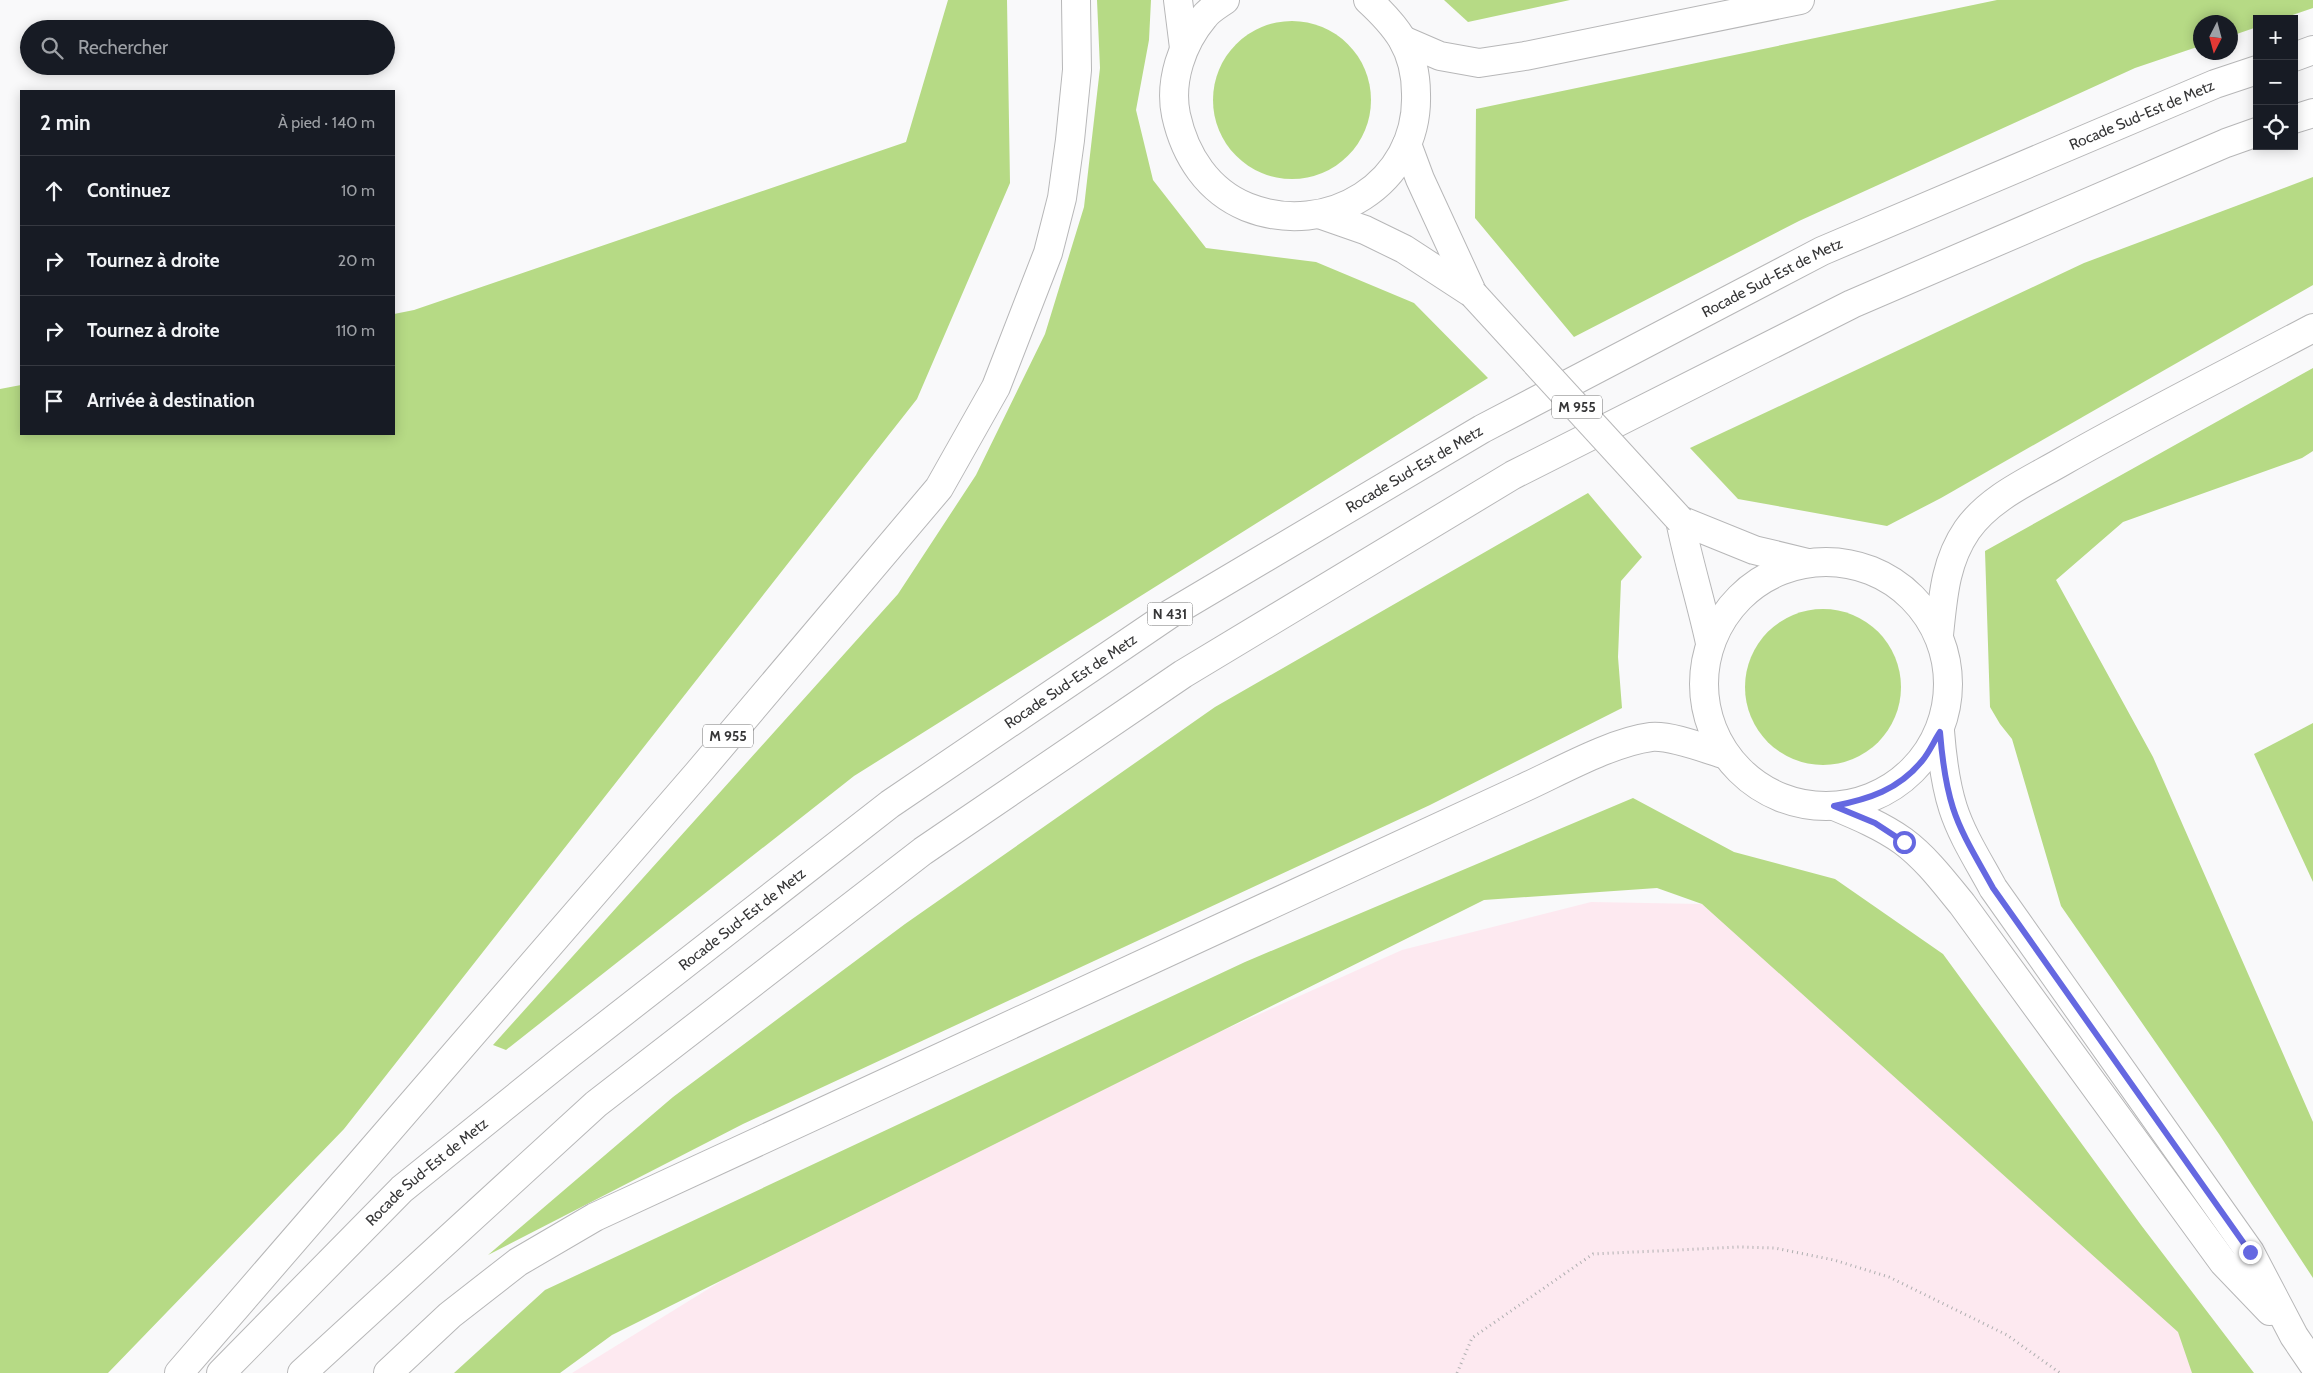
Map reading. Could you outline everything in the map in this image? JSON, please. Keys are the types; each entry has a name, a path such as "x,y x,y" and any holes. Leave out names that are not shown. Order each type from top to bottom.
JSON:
{"main road":[{"name":"M 955","path":"179,1373 691,780 939,488 996,387 1048,253 1062,198 1070,140 1076,70 1076,0"},
{"path":"1178,0 1184,48"},
{"path":"1225,0 1205,16 1184,48 1176,77 1174,106 1180,135 1193,162 1212,185 1236,202 1263,213 1292,218 1322,215 1349,205 1373,189 1393,168 1407,144 1414,123 1417,102 1416,80 1411,60 1403,40 1386,16 1368,0"},
{"path":"1403,40 1440,56 1479,63 1525,56 1800,0"},
{"path":"2298,56 2313,50"},
{"name":"Rocade Sud-Est de Metz","path":"221,1373 402,1189 567,1056 890,804 1170,614 1482,429 1822,251 2215,84 2253,71"},
{"path":"2298,118 2313,113"},
{"path":"302,1373 596,1104 923,851 1184,674 1513,475 1852,304 2226,143 2253,133"},
{"name":"M 955","path":"1407,144 1420,179 1473,294"},
{"name":"M 955","path":"1322,215 1365,230 1404,249 1473,294 1680,520 1754,550 1808,562"},
{"path":"1939,635 1944,586 1952,555 1968,529 1993,502 2096,443 2313,328"},
{"path":"1680,520 1689,564 1702,604 1710,643"},
{"path":"1808,562 1848,564 1886,576 1917,601 1939,635 1948,666 1948,700 1940,732 1922,761 1897,784 1867,800 1834,806 1803,804 1773,795 1747,778 1726,755 1709,720 1703,682 1710,643 1732,605 1766,577 1808,562"},
{"path":"1940,732 1944,772 1953,808 1970,846 1993,888 2250,1252 2294,1336 2313,1364"},
{"path":"388,1373 450,1315 518,1262 595,1218 1519,790 1615,747 1652,737 1692,744 1726,755"},
{"path":"1834,806 1875,823 1904,842 1931,866 1962,904 2223,1262 2294,1336"}],"path":[{"path":"1457,1373 1472,1338 1593,1254 1740,1247 1774,1248 1834,1260 1888,1277 2006,1335 2060,1373"}],"shaded area":[{"path":"1591,902 1702,904 2252,1373 572,1373 872,1188 1402,950"}],"green space":[{"path":"948,0 1007,0 1010,183 917,399 344,1129 108,1373 0,1373 0,389 20,385 20,435 395,435 395,314 414,310 906,142"},
{"path":"1097,0 1151,0 1149,40 1136,110 1153,180 1206,248 1316,262 1414,303 1488,378 854,776 506,1050 493,1045 898,594 976,475 1045,334 1084,207 1100,68"},
{"path":"1444,0 1570,0 1468,22"},
{"path":"1997,0 2313,0 2313,8 2293,15 2253,15 2253,28 2238,34 2238,15 2193,15 2193,48 2135,68 1799,221 1574,337 1475,218 1476,109"},
{"path":"1300,21 1315,24 1329,30 1348,44 1358,56 1368,77 1371,100 1368,123 1358,144 1348,156 1336,166 1315,176 1300,179 1284,179 1269,176 1248,166 1226,144 1214,115 1213,92 1216,77 1226,56 1248,34 1277,22"},
{"path":"2313,177 2313,285 1941,498 1887,526 1738,499 1690,448 2084,263"},
{"path":"2313,368 2313,451 2302,458 2123,522 2056,580 2153,757 2313,1122 2313,1278 2219,1134 2061,906 2012,739 1990,707 1985,551"},
{"path":"1588,493 1642,557 1621,581 1618,657 1622,708 1430,805 743,1124 488,1255 673,1097 905,924 1215,707"},
{"path":"1815,609 1831,609 1846,612 1860,618 1873,626 1884,637 1898,664 1901,687 1900,702 1892,724 1884,737 1873,748 1846,762 1831,765 1815,765 1800,762 1786,756 1773,748 1762,737 1748,710 1745,695 1745,679 1748,664 1754,650 1762,637 1773,626 1800,612"},
{"path":"2313,723 2313,882 2254,754"},
{"path":"1633,798 1734,852 1835,879 1943,954 2141,1225 2254,1373 2192,1373 2178,1332 1702,904 1657,888 1484,900 612,1335 560,1373 454,1373 545,1290 1245,962"}],"route":[{"path":"1904,842 1875,823 1834,806 1867,800 1897,784 1922,761 1940,732 1944,772 1953,808 1970,846 1993,888 2250,1252"}]}
